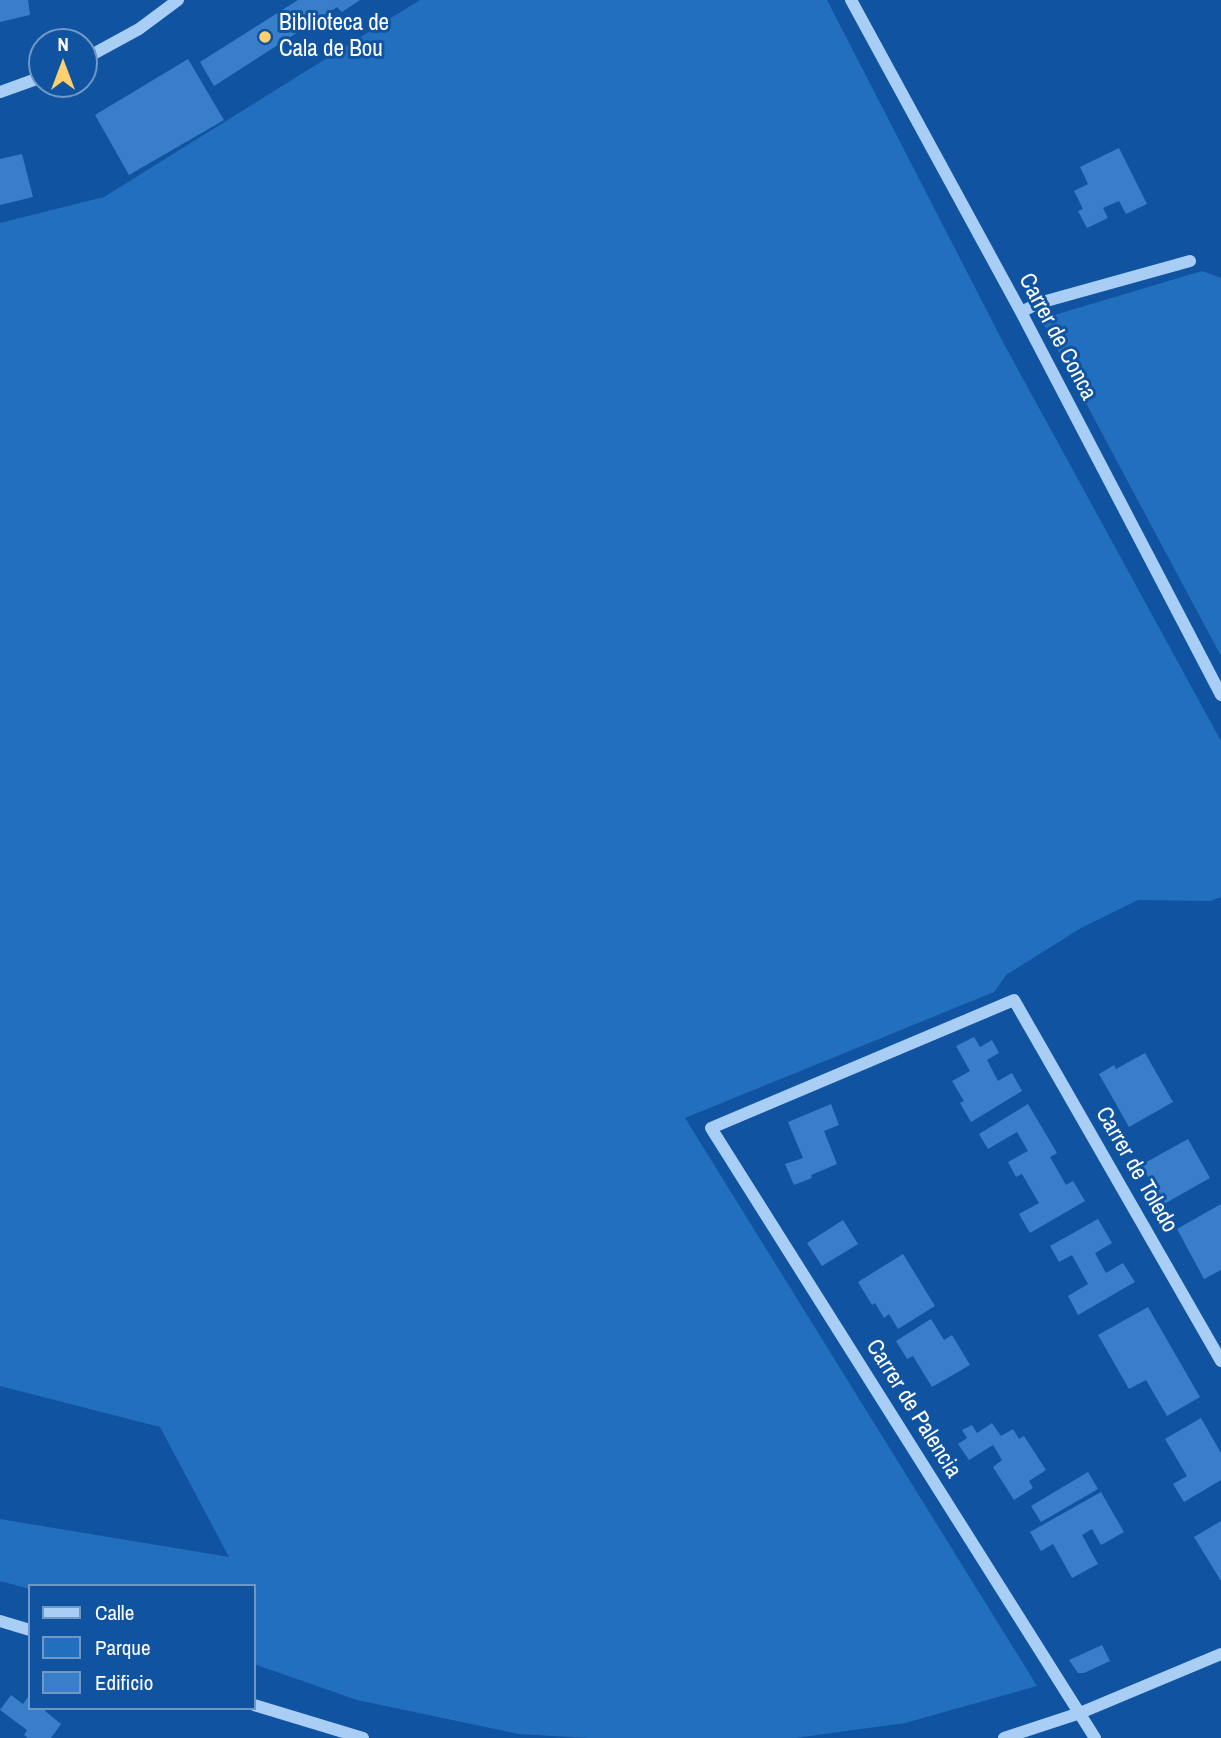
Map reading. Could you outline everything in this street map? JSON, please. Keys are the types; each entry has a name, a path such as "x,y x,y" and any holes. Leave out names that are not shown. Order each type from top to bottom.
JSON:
{"street":[{"path":"98,51 139,29 178,0"},
{"name":"Carrer de Conca","path":"851,0 1021,312 1221,695"},
{"path":"0,92 28,82"},
{"path":"1021,312 1039,303 1190,261"},
{"name":"Carrer de Palencia","path":"1014,1000 710,1128 1095,1738"},
{"name":"Carrer de Toledo","path":"1014,1000 1221,1361"},
{"path":"0,1621 28,1629"},
{"path":"1004,1738 1080,1713 1221,1654"},
{"path":"256,1706 363,1738"}],"green space":[{"path":"420,0 827,0 1004,344 1221,741 1221,897 1211,901 1138,900 1081,928 1006,975 994,992 685,1118 1037,1686 905,1723 795,1738 588,1738 519,1734 357,1700 256,1665 256,1584 28,1584 28,1588 0,1581 0,1519 229,1557 160,1427 0,1386 0,223 104,197"},
{"path":"1202,271 1221,278 1221,656 1041,319"}],"building":[{"path":"0,0 28,0 30,15 0,22"},
{"name":"Biblioteca de Cala de Bou","path":"298,0 360,0 342,12 337,7 214,86 200,62"},
{"path":"188,59 224,120 129,175 95,115"},
{"path":"1119,148 1147,204 1126,214 1119,201 1103,208 1108,218 1087,228 1078,211 1083,209 1074,191 1088,184 1080,167"},
{"path":"22,154 33,197 0,205 0,159"},
{"path":"974,1037 980,1047 992,1040 999,1053 987,1060 998,1081 1012,1073 1022,1091 971,1122 960,1103 964,1101 952,1081 970,1071 956,1046"},
{"path":"1145,1053 1173,1102 1129,1127 1099,1074 1114,1065 1116,1069"},
{"path":"831,1104 839,1125 824,1131 837,1164 794,1185 785,1164 803,1158 788,1122"},
{"path":"1028,1104 1057,1153 1050,1157 1066,1185 1073,1181 1085,1201 1030,1233 1019,1214 1039,1203 1022,1174 1016,1177 1008,1162 1028,1151 1017,1132 988,1149 979,1134"},
{"path":"1188,1139 1210,1178 1164,1204 1141,1165"},
{"path":"1221,1204 1221,1270 1204,1279 1177,1229"},
{"path":"1098,1219 1112,1243 1095,1253 1106,1273 1123,1263 1135,1282 1078,1315 1068,1296 1088,1284 1072,1255 1059,1262 1050,1246"},
{"path":"843,1220 858,1244 822,1266 807,1243"},
{"path":"903,1254 935,1306 898,1329 889,1314 884,1318 875,1303 872,1305 858,1282"},
{"path":"1148,1307 1200,1397 1167,1416 1146,1380 1129,1389 1098,1335"},
{"path":"931,1319 944,1340 952,1335 970,1365 932,1387 913,1356 907,1359 896,1341"},
{"path":"1201,1418 1221,1453 1221,1480 1184,1502 1173,1484 1187,1476 1165,1439"},
{"path":"992,1423 1001,1436 1013,1429 1019,1439 1024,1436 1046,1470 1029,1481 1033,1488 1014,1500 993,1467 1002,1460 993,1445 969,1460 958,1444 967,1438 962,1430 972,1425 977,1433"},
{"path":"1088,1472 1098,1489 1041,1522 1031,1506"},
{"path":"1101,1492 1124,1532 1101,1545 1092,1529 1082,1535 1098,1564 1072,1578 1053,1544 1041,1551 1030,1532"},
{"path":"1221,1521 1221,1581 1194,1537"},
{"path":"1102,1645 1110,1661 1084,1673 1078,1673 1069,1660"},
{"path":"11,1695 23,1704 28,1697 28,1710 46,1710 61,1724 51,1738 28,1738 24,1735 27,1730 0,1710"}],"place":[{"name":"Biblioteca de Cala de Bou","path":"265,37"}]}
